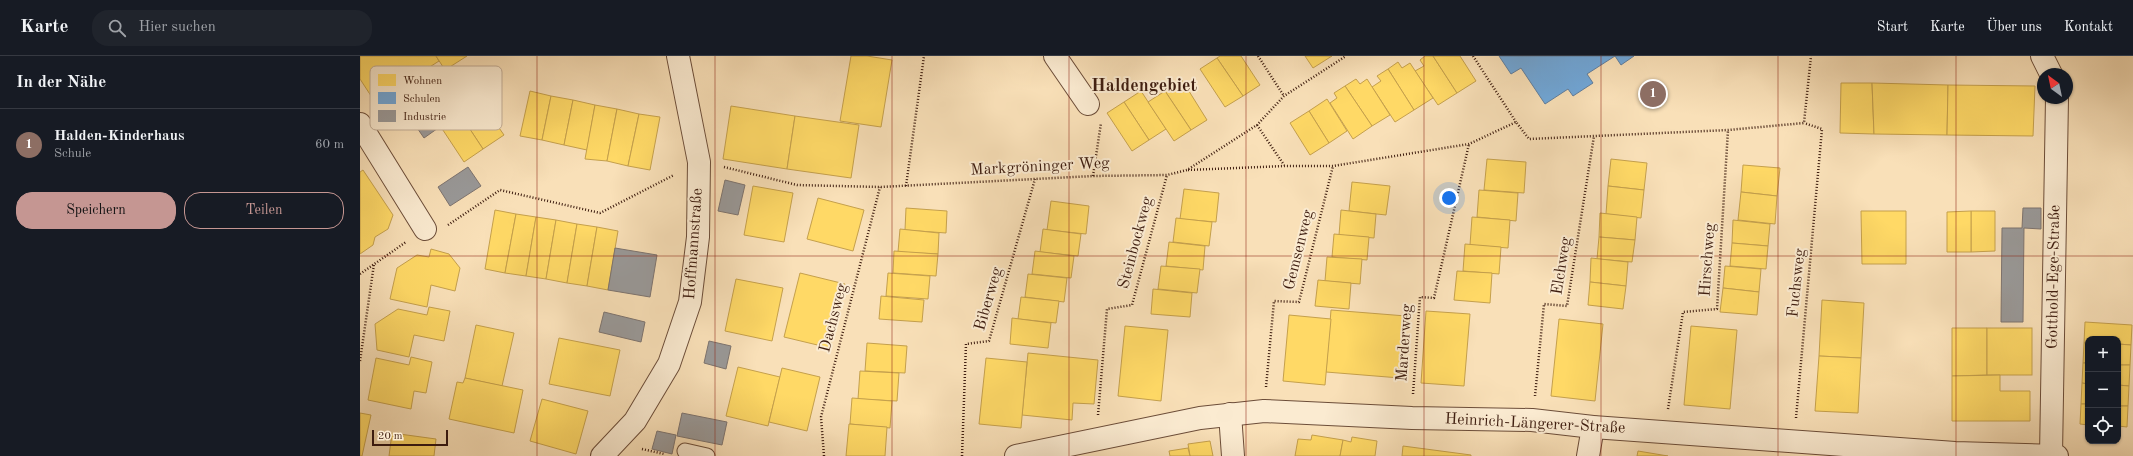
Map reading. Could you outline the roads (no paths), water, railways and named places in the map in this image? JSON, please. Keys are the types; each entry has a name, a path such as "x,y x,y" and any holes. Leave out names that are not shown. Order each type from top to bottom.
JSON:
{"street":[{"name":"Hoffmannstraße","path":"602,456 635,421 669,364 690,302 698,237 699,162 678,56"},
{"path":"1055,56 1088,104"},
{"path":"2042,56 2048,68"},
{"name":"Gotthold-Ege-Straße","path":"2054,456 2057,104"},
{"path":"360,124 425,229"},
{"name":"Heinrich-Längerer-Straße","path":"1016,456 1096,439 1230,414 1264,411 1412,418 1532,420 1593,427 1794,440 1955,455 2054,456"},
{"path":"1230,414 1232,456"},
{"path":"1588,456 1593,427"}],"lane":[{"path":"685,451 707,456"}],"place":[{"name":"Halden-Kinderhaus","path":"1653,94"}],"district":[{"name":"Haldengebiet","path":"1144,86"}]}
